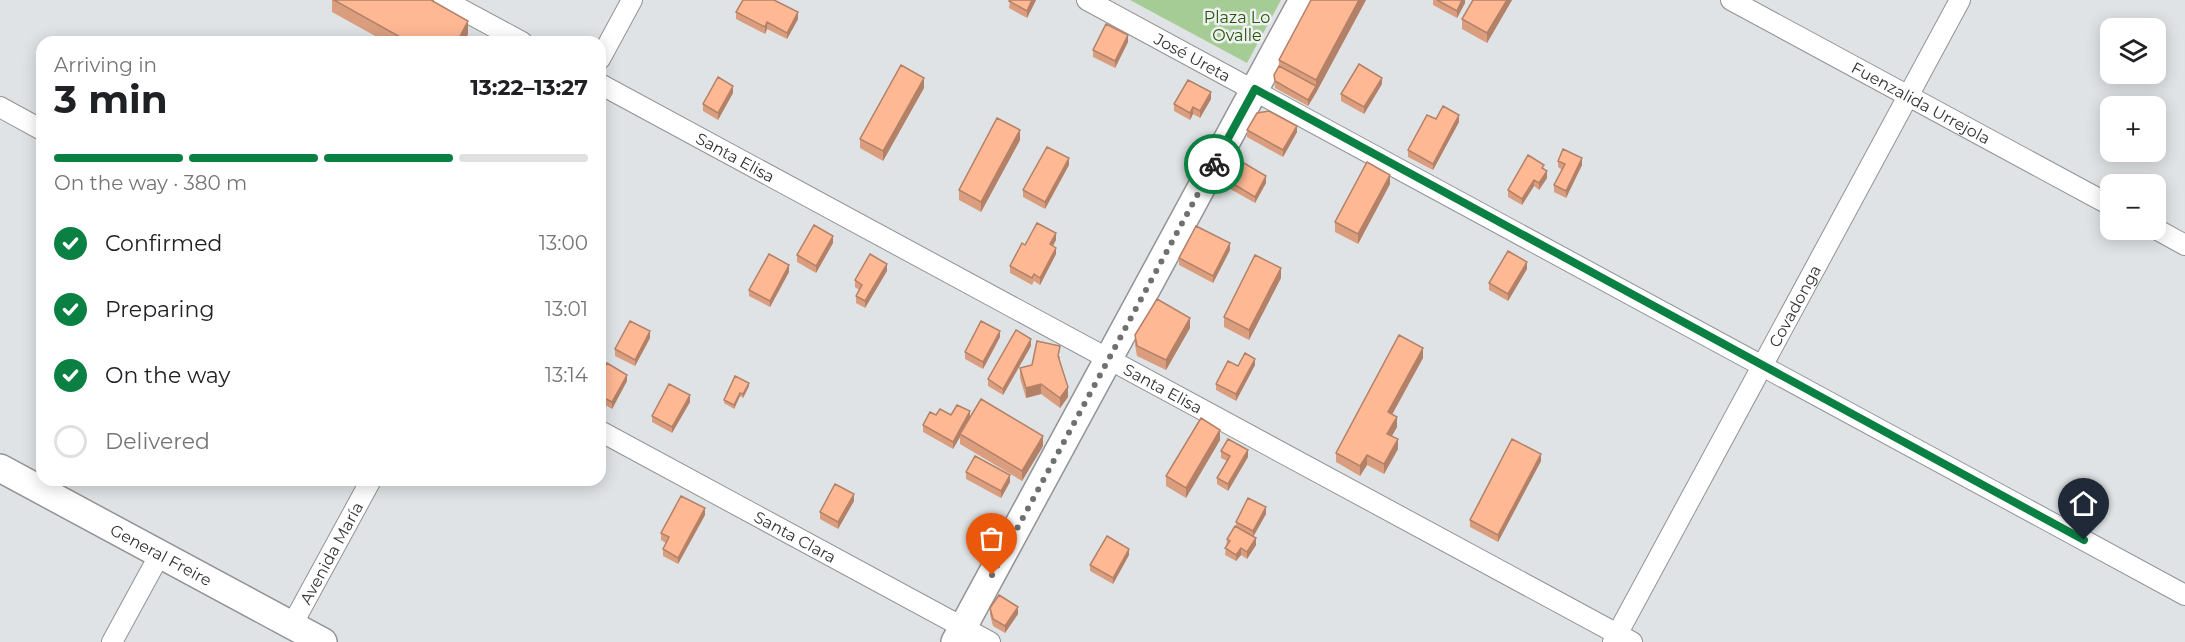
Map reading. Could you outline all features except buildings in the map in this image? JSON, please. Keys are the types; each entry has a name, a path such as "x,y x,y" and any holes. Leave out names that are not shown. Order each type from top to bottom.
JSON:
{"street":[{"path":"444,0 511,36"},
{"path":"606,48 632,0"},
{"name":"José Ureta","path":"1087,0 2185,595"},
{"path":"959,635 1303,0"},
{"name":"Fuenzalida Urrejola","path":"1731,0 2100,200"},
{"name":"Covadonga","path":"1621,639 1762,366 1960,0"},
{"name":"Santa Elisa","path":"606,87 1621,639"},
{"path":"0,107 36,127"},
{"path":"2166,235 2185,245"},
{"name":"Santa Clara","path":"606,434 959,635 990,642"},
{"name":"General Freire","path":"0,468 323,642"},
{"name":"Avenida María","path":"292,625 368,486"},
{"path":"112,642 160,554"}],"green space":[{"name":"Plaza Lo Ovalle","path":"1130,0 1281,0 1247,63"}],"way so far":[{"path":"992,575 1214,164"}],"route":[{"path":"1214,164 1255,89 2084,540"}]}
